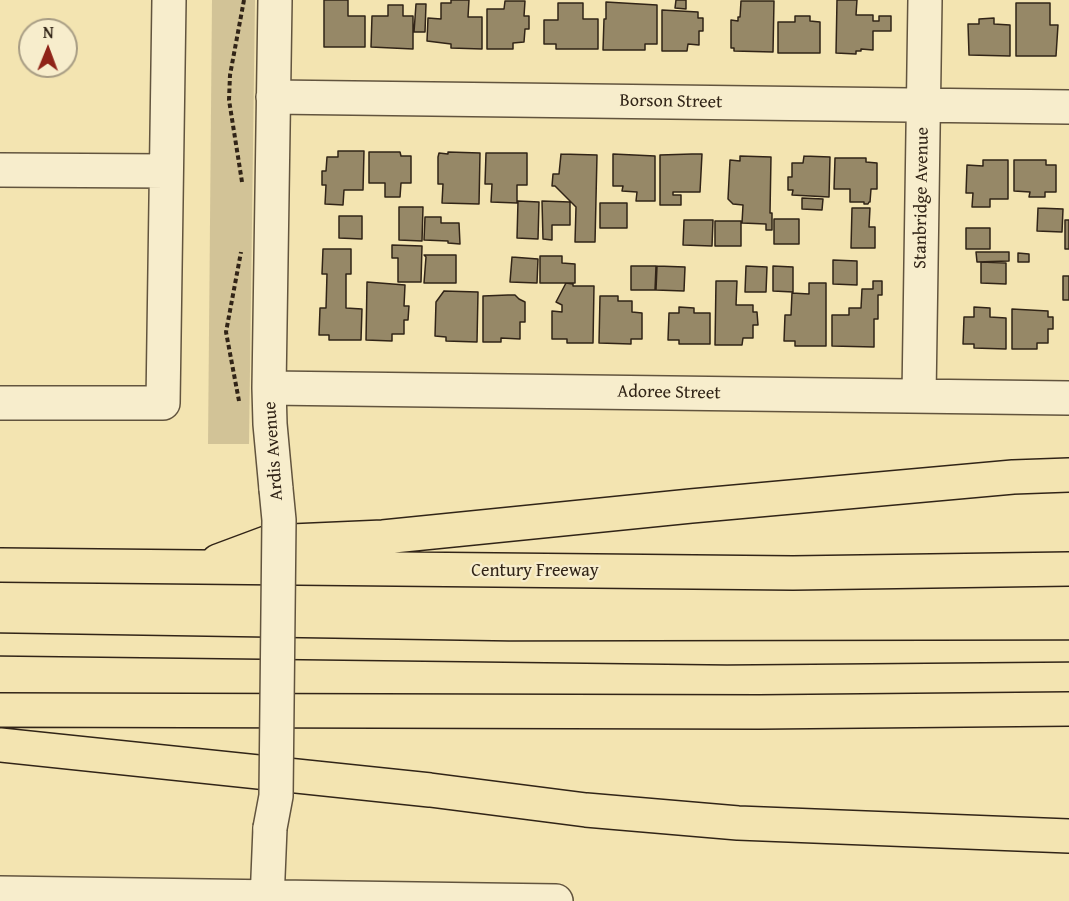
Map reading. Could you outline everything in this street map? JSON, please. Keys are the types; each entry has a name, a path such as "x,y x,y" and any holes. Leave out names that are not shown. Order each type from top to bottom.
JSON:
{"highway":[{"path":"199,568 269,542 383,537 714,504 1013,477 1069,475"},
{"name":"Century Freeway","path":"0,565 793,573 1069,569"},
{"path":"0,710 759,712 1069,709"},
{"path":"0,745 430,790 586,810 738,823 1069,836"}],"street":[{"path":"0,403 163,403 169,0"},
{"name":"Ardis Avenue","path":"267,900 270,828 276,796 279,519 269,388 275,0"},
{"name":"Stanbridge Avenue","path":"919,396 925,0"},
{"name":"Borson Street","path":"273,97 1069,107"},
{"path":"0,170 166,171"},
{"name":"Adoree Street","path":"269,388 1069,398"},
{"path":"0,893 267,900 556,901"}],"path":[{"path":"242,188 229,99 230,75 244,0"},
{"path":"242,247 227,320 227,343 239,399 241,421 270,424"}],"shaded area":[{"path":"212,0 255,0 249,444 208,444"}],"building":[{"path":"324,0 348,0 348,16 365,16 365,47 324,47"},
{"path":"451,0 469,0 468,17 482,17 482,49 451,48 451,44 427,41 428,18 441,19 441,3 451,3"},
{"path":"676,0 686,0 686,9 675,8"},
{"path":"837,0 857,0 856,15 873,15 873,21 879,21 879,16 891,16 891,31 873,31 873,50 861,49 861,51 856,51 856,54 836,53"},
{"path":"505,1 525,1 524,16 529,16 529,29 525,29 524,42 513,43 513,49 487,49 487,9 504,9"},
{"path":"741,1 774,1 773,52 734,51 734,48 731,48 731,20 738,21"},
{"path":"606,2 657,5 657,44 645,44 645,50 603,50"},
{"path":"558,3 583,3 583,19 598,19 598,49 556,49 556,44 544,44 544,20 558,20"},
{"path":"1016,3 1050,3 1050,25 1058,25 1056,56 1016,56"},
{"path":"416,4 426,4 425,32 414,32"},
{"path":"388,5 403,5 403,16 413,16 413,49 371,47 372,16 388,16"},
{"path":"662,10 698,12 698,18 703,18 703,31 699,31 699,45 688,44 687,51 662,51"},
{"path":"795,16 810,16 810,21 820,22 820,53 778,53 778,22 795,22"},
{"path":"994,18 994,24 1010,25 1010,56 969,55 968,24 979,24 979,19"},
{"path":"338,151 364,151 363,190 344,190 343,205 325,204 326,185 322,185 322,171 326,171 327,157 338,157"},
{"path":"369,152 400,152 401,156 411,156 411,183 401,183 400,197 385,197 385,183 369,183"},
{"path":"448,152 480,153 479,204 442,203 443,184 438,184 438,157 439,153 448,154"},
{"path":"486,153 527,153 527,185 517,185 517,203 491,202 492,184 485,184"},
{"path":"561,154 597,155 595,242 575,242 576,207 555,186 552,186 553,174 559,174"},
{"path":"613,154 655,156 655,201 636,201 637,192 622,191 623,186 613,186"},
{"path":"702,154 700,192 673,192 673,195 681,195 681,205 660,205 660,155"},
{"path":"740,156 771,157 772,230 766,230 766,224 742,223 743,205 733,204 728,199 730,160 740,161"},
{"path":"804,156 830,157 829,197 792,195 793,190 788,190 788,177 792,177 792,163 803,163"},
{"path":"835,158 866,158 866,162 877,163 877,189 871,189 868,204 850,202 850,189 834,189"},
{"path":"983,160 1008,160 1008,199 990,199 990,207 972,207 973,193 966,193 967,165 983,166"},
{"path":"1014,160 1046,160 1046,165 1056,165 1056,192 1045,192 1045,197 1029,197 1030,192 1014,191"},
{"path":"802,198 823,199 822,210 802,209"},
{"path":"518,201 539,202 538,239 517,238"},
{"path":"542,201 570,202 570,225 552,225 552,240 543,239"},
{"path":"600,203 627,203 627,228 600,228"},
{"path":"399,207 423,207 422,241 399,240"},
{"path":"852,208 870,208 869,227 875,227 875,248 851,248"},
{"path":"1038,208 1063,209 1062,232 1037,231"},
{"path":"339,216 362,216 362,239 339,238"},
{"path":"425,217 441,217 441,223 459,223 460,244 424,240"},
{"path":"774,219 799,219 799,244 774,244"},
{"path":"684,220 713,220 712,246 683,245"},
{"path":"1065,220 1069,220 1069,249 1065,249"},
{"path":"715,221 741,221 741,246 715,246"},
{"path":"966,228 990,228 990,249 966,249"},
{"path":"392,245 422,246 421,282 398,282 398,258 392,258"},
{"path":"323,249 351,249 351,274 346,274 346,308 362,309 361,340 329,340 329,335 319,335 320,308 326,308 327,274 322,274"},
{"path":"976,252 1009,252 1009,261 977,262"},
{"path":"1018,253 1029,254 1029,262 1018,262"},
{"path":"424,255 456,255 456,283 424,283 426,257"},
{"path":"540,256 562,256 562,263 575,264 575,283 540,283"},
{"path":"512,257 538,259 537,283 510,282"},
{"path":"833,260 857,261 857,285 833,284"},
{"path":"981,262 1006,263 1006,284 981,283"},
{"path":"631,266 656,266 655,290 631,290"},
{"path":"657,266 685,267 684,291 656,290"},
{"path":"746,266 767,267 766,292 745,292"},
{"path":"773,266 793,267 793,292 773,291"},
{"path":"1063,276 1069,276 1069,300 1063,300"},
{"path":"716,281 737,281 736,305 753,305 753,312 757,312 758,325 753,325 753,338 743,338 742,345 715,345"},
{"path":"873,281 882,281 882,295 878,295 878,319 874,319 874,347 832,346 832,315 849,315 849,308 861,308 862,289 873,289"},
{"path":"367,282 405,285 404,306 409,306 408,320 404,320 404,334 392,334 392,341 366,340"},
{"path":"566,283 573,284 573,286 594,286 593,343 567,343 567,339 552,339 552,311 562,312 562,305 556,302"},
{"path":"809,283 826,283 826,346 795,346 795,341 784,341 785,315 791,315 792,293 809,294"},
{"path":"444,291 478,292 477,342 446,341 446,337 435,336 436,302"},
{"path":"515,295 525,302 525,322 520,322 520,339 501,338 501,342 483,342 483,296"},
{"path":"600,296 618,296 618,301 632,301 632,312 642,313 642,339 631,339 631,344 599,343"},
{"path":"679,307 694,308 694,313 710,313 710,344 679,344 679,340 668,340 669,313 679,313"},
{"path":"974,307 990,308 990,317 1006,318 1006,349 974,348 974,344 963,344 964,317 974,317"},
{"path":"1012,309 1048,311 1048,317 1053,317 1053,329 1048,329 1048,343 1037,343 1037,349 1012,349"}],"tram line":[{"path":"0,633 509,641 1069,640"},
{"path":"0,656 727,665 1069,662"}]}
